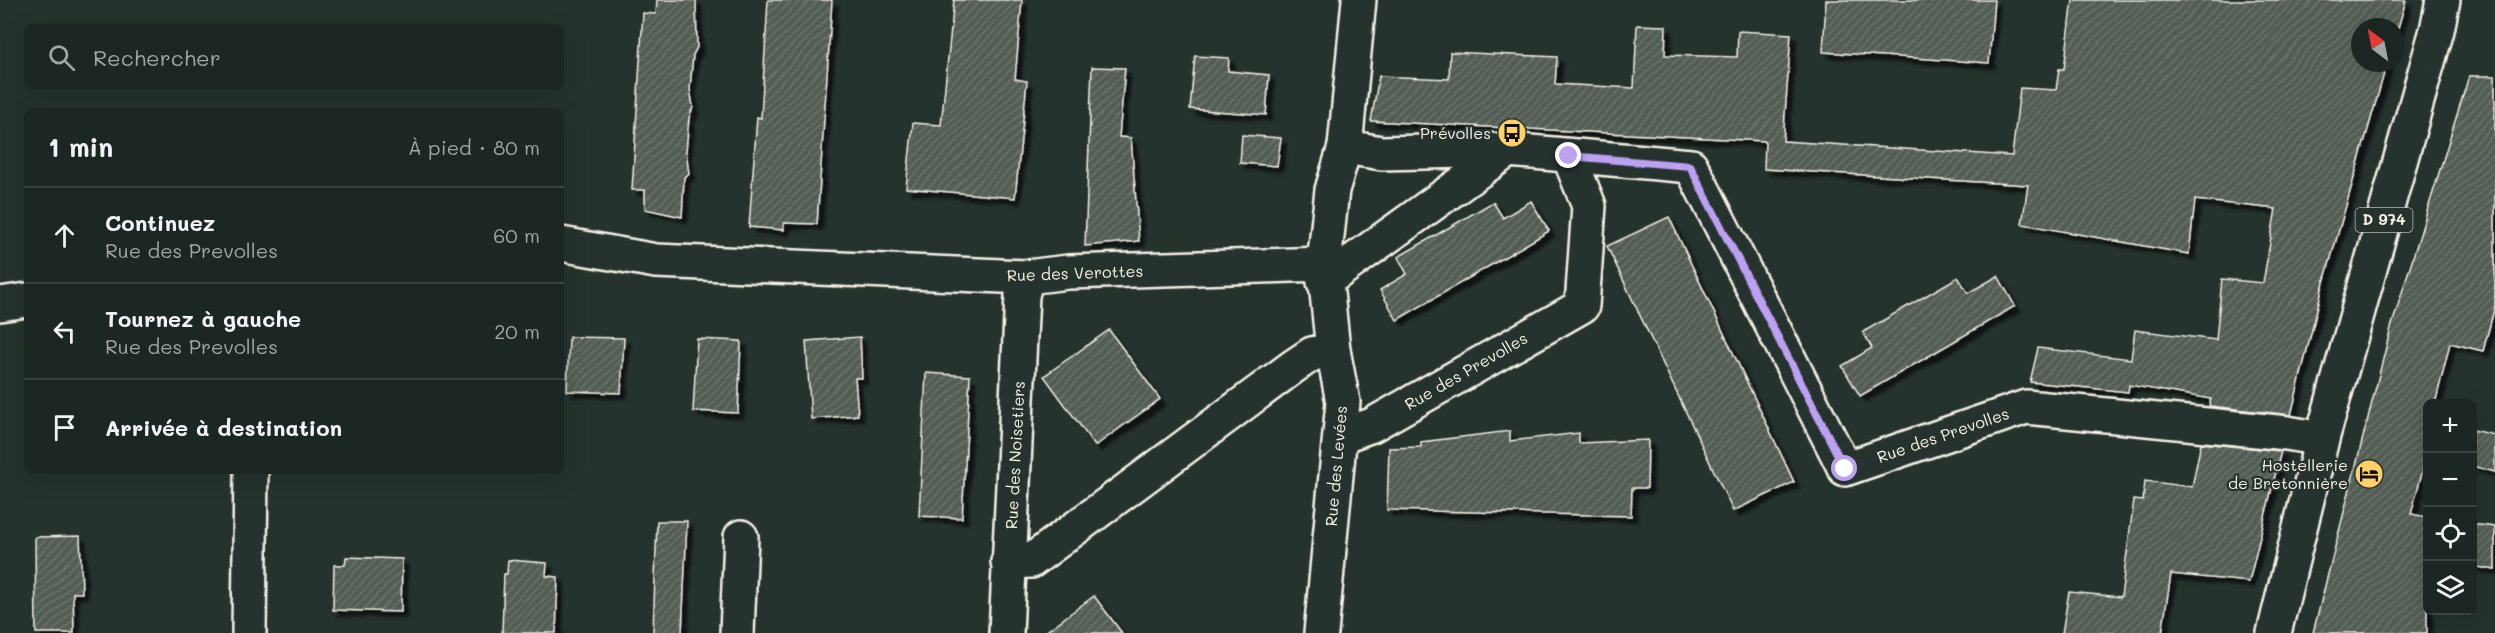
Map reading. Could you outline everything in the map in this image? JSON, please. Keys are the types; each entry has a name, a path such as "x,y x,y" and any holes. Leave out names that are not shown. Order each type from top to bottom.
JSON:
{"street":[{"path":"1324,273 1332,190 1345,147 1359,0"},
{"name":"D 974","path":"2274,633 2322,439 2437,30 2443,0"},
{"name":"Rue des Prevolles","path":"1345,147 1382,153 1508,150 1690,166 1845,469 2026,407 2287,433 2322,439"},
{"path":"1324,273 1508,150"},
{"name":"Rue des Prevolles","path":"1341,436 1372,425 1582,306 1589,206 1569,156"},
{"name":"Rue des Verottes","path":"564,245 656,261 1027,277 1068,272 1324,273"},
{"name":"Rue des Levées","path":"1322,633 1343,402 1333,350 1324,273"},
{"name":"Rue des Noisetiers","path":"1006,633 1022,295 1027,277"},
{"path":"1008,562 1031,561 1294,366 1312,354 1333,350"},
{"path":"249,633 251,474"},
{"path":"737,633 741,537"}],"building":[{"path":"657,0 696,0 697,47 693,55 690,89 693,107 689,118 686,151 689,174 684,177 682,217 645,209 645,190 632,190 643,13 656,14"},
{"path":"768,0 832,0 817,224 784,223 784,230 749,227 757,117 761,118"},
{"path":"954,0 1022,0 1015,79 1027,81 1015,198 906,188 913,123 941,125"},
{"path":"1826,0 1994,0 1989,63 1823,52"},
{"path":"2073,0 2406,0 2401,18 2351,18 2351,72 2384,72 2322,289 2291,415 2209,406 2211,399 2129,385 2128,392 2030,382 2038,348 2131,359 2135,330 2216,340 2222,279 2263,283 2276,209 2195,200 2189,254 2022,224 2028,185 1764,169 1765,141 1371,121 1379,76 1449,79 1450,52 1557,57 1555,84 1634,88 1637,25 1666,26 1665,55 1737,57 1738,31 1791,34 1783,141 2012,156 2020,88 2056,90 2059,69 2064,69"},
{"path":"1195,56 1229,58 1228,71 1269,75 1266,115 1190,109"},
{"path":"1092,67 1125,68 1119,137 1131,138 1139,241 1085,246"},
{"path":"2469,76 2495,76 2495,306 2483,351 2450,343 2436,399 2423,399 2423,469 2411,514 2423,516 2423,615 2427,615 2427,633 2313,633 2391,328"},
{"path":"1242,135 1281,138 1277,166 1240,163"},
{"path":"1531,201 1549,231 1397,320 1380,290 1407,274 1398,257 1493,202 1503,218"},
{"path":"1669,217 1794,482 1733,511 1607,246"},
{"path":"1998,276 2015,306 1860,396 1842,366 1872,348 1863,332 1958,277 1968,293"},
{"path":"1109,330 1160,399 1095,446 1044,376"},
{"path":"569,337 624,338 621,393 567,391"},
{"path":"860,337 862,378 855,378 858,415 811,419 806,341"},
{"path":"697,339 741,341 738,413 693,411"},
{"path":"926,373 970,376 962,518 919,516"},
{"path":"1510,431 1510,441 1579,433 1579,443 1648,440 1647,488 1632,488 1631,516 1387,510 1389,448 1421,447 1421,442"},
{"path":"2477,431 2495,435 2495,472 2477,467"},
{"path":"2201,443 2281,451 2249,582 2171,574 2162,633 2062,633 2069,592 2121,597 2134,500 2143,501 2145,481 2192,487"},
{"path":"657,521 687,521 682,633 653,633"},
{"path":"2477,525 2495,527 2495,570 2477,567"},
{"path":"80,536 82,593 73,593 74,633 36,633 35,537"},
{"path":"346,557 402,559 401,612 333,610 334,565 345,565"},
{"path":"508,560 547,563 546,576 558,577 556,633 502,633 504,574 507,574"},
{"path":"1094,596 1122,633 1044,633"}],"place":[{"name":"Prévolles","path":"1512,133"},
{"name":"Hostellerie de Bretonnière","path":"2369,474"}],"route":[{"path":"1569,156 1690,166 1845,469"}]}
